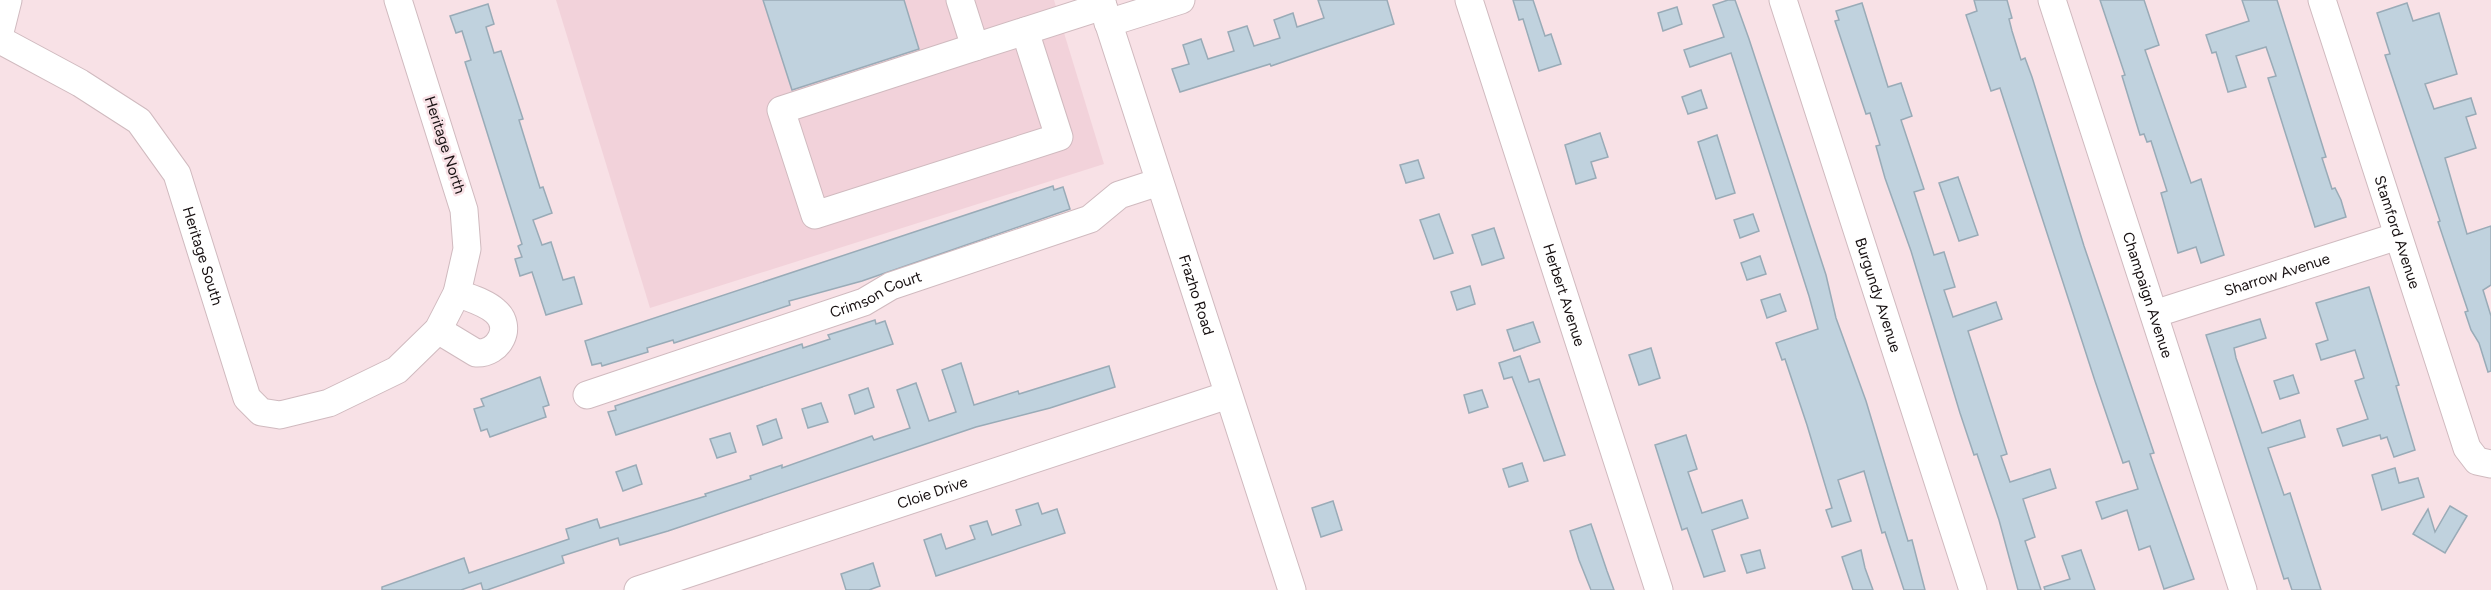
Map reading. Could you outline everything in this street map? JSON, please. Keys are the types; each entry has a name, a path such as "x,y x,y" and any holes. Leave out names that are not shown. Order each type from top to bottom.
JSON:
{"street":[{"path":"0,32 8,0"},
{"name":"Heritage North","path":"397,370 438,330 457,293 467,249 464,210 398,0"},
{"path":"960,0 975,48"},
{"path":"1025,31 1059,137 815,216 781,110 1025,31 1104,10 1181,0"},
{"name":"Herbert Avenue","path":"1469,0 1659,590"},
{"name":"Burgundy Avenue","path":"1782,0 1973,590"},
{"name":"Champaign Avenue","path":"2052,0 2243,590"},
{"name":"Stamford Avenue","path":"2322,0 2463,436 2471,456 2484,463"},
{"name":"Frazho Road","path":"1104,10 1292,590"},
{"name":"Heritage South","path":"0,40 80,83 139,121 177,174 247,398 261,412 280,415 329,404 397,370"},
{"name":"Crimson Court","path":"586,394 864,302 891,286 1090,219 1119,195 1159,182"},
{"name":"Sharrow Avenue","path":"2154,314 2398,236"},
{"path":"438,330 476,353 492,350 501,340 504,328 500,316 487,306 457,293"},
{"name":"Cloie Drive","path":"638,590 1228,395"}],"shaded area":[{"path":"556,0 1054,0 1104,164 650,308"}],"building":[{"path":"763,0 904,0 919,49 792,90"},
{"path":"1318,0 1387,0 1394,24 1271,66 1270,64 1180,92 1172,69 1189,64 1183,45 1201,39 1208,59 1234,51 1228,32 1247,26 1254,46 1280,38 1274,20 1293,13 1297,27 1324,18"},
{"path":"1513,0 1533,0 1545,36 1551,34 1561,64 1539,71 1523,19 1519,20"},
{"path":"1735,0 1749,39 1826,275 1836,318 1866,401 1908,541 1912,540 1925,590 1904,590 1885,532 1882,533 1864,471 1838,480 1851,521 1832,527 1826,510 1832,508 1785,359 1782,360 1776,343 1818,329 1809,296 1731,53 1690,67 1684,50 1724,37 1713,5"},
{"path":"1974,0 2007,0 2012,18 2009,19 2021,60 2025,58 2032,77 2084,246 2154,453 2150,454 2194,579 2164,589 2150,546 2139,550 2127,510 2102,519 2096,502 2138,489 2129,461 2123,463 2000,88 1991,91 1966,15 1977,11"},
{"path":"2100,0 2144,0 2159,45 2145,50 2191,183 2201,179 2224,255 2201,263 2196,247 2178,253 2161,193 2167,191 2151,141 2147,142 2144,134 2140,135 2122,76 2125,75"},
{"path":"2242,0 2277,0 2326,157 2322,158 2332,189 2335,188 2341,200 2346,217 2315,227 2268,78 2276,76 2266,47 2236,56 2246,87 2228,92 2216,52 2212,53 2206,35 2249,21"},
{"path":"1862,3 1888,87 1901,83 1912,116 1901,120 1924,189 1914,192 1934,255 1944,252 1955,287 1944,290 1953,317 1996,302 2002,319 1968,331 2007,454 2001,456 2010,482 2050,469 2056,488 2023,499 2035,537 2025,541 2041,590 2018,590 1999,520 1977,454 1974,455 1960,413 1911,251 1885,178 1876,146 1880,145 1870,113 1866,114 1835,21 1839,20 1836,11"},
{"path":"2407,3 2413,21 2439,13 2457,74 2425,84 2434,109 2471,98 2476,114 2466,117 2476,148 2445,158 2467,234 2491,226 2491,285 2483,290 2491,316 2491,371 2488,372 2479,343 2471,330 2465,312 2468,311 2438,222 2440,221 2385,55 2390,54 2377,13"},
{"path":"488,4 494,24 486,27 494,53 501,51 523,119 519,120 540,188 543,187 552,213 533,220 542,245 551,242 563,280 574,277 582,304 546,315 532,272 520,276 515,259 522,257 518,246 522,244 465,62 471,60 462,31 456,33 450,16"},
{"path":"1677,7 1682,24 1663,31 1658,13"},
{"path":"1701,90 1707,108 1688,114 1682,97"},
{"path":"1600,133 1608,157 1591,162 1596,178 1576,184 1565,145"},
{"path":"1717,135 1735,193 1716,199 1698,142"},
{"path":"1418,160 1424,178 1406,183 1400,165"},
{"path":"1958,177 1978,235 1959,241 1939,183"},
{"path":"1053,186 1054,190 1063,187 1070,209 862,281 789,301 790,305 674,343 673,340 647,348 648,352 602,366 601,363 592,365 585,341"},
{"path":"1439,214 1453,253 1434,259 1420,220"},
{"path":"1753,214 1759,231 1740,238 1734,220"},
{"path":"1494,228 1504,258 1482,265 1472,235"},
{"path":"1760,256 1766,274 1747,280 1741,263"},
{"path":"1470,286 1475,304 1457,310 1451,292"},
{"path":"2369,287 2399,385 2396,386 2415,450 2394,457 2387,437 2381,439 2380,435 2343,446 2337,429 2368,419 2355,381 2364,378 2355,350 2321,360 2316,344 2328,340 2316,303"},
{"path":"1780,294 1786,311 1767,318 1761,300"},
{"path":"2260,319 2266,338 2234,348 2236,358 2262,433 2300,420 2305,437 2268,448 2284,495 2290,493 2321,590 2292,590 2288,578 2284,579 2206,335"},
{"path":"875,320 876,324 885,321 893,344 616,435 608,412 616,410 615,406 802,344 803,348 830,339 828,335"},
{"path":"1533,322 1540,342 1514,351 1507,330"},
{"path":"1651,348 1660,378 1639,385 1629,355"},
{"path":"1520,356 1529,382 1539,379 1565,455 1544,461 1512,377 1504,379 1499,363"},
{"path":"961,363 974,405 1018,391 1019,394 1109,366 1115,387 1050,408 976,427 668,531 620,545 618,538 562,556 564,563 487,590 483,590 481,583 461,590 382,590 382,587 464,558 469,573 569,539 566,529 597,519 600,528 706,496 705,494 751,479 750,476 782,465 782,468 872,436 874,440 910,428 897,390 916,383 929,421 956,412 942,370"},
{"path":"2293,375 2299,393 2280,399 2274,381"},
{"path":"540,377 549,405 543,407 546,417 490,437 487,429 481,431 474,409 484,406 481,399"},
{"path":"868,388 874,407 855,414 849,395"},
{"path":"1482,390 1488,407 1469,413 1464,395"},
{"path":"821,403 828,422 808,428 802,409"},
{"path":"776,419 782,438 763,445 757,426"},
{"path":"730,433 736,452 717,458 710,439"},
{"path":"1686,435 1697,469 1688,472 1702,513 1742,500 1748,518 1712,530 1725,571 1704,577 1687,528 1682,530 1655,445"},
{"path":"1522,463 1528,481 1509,487 1503,469"},
{"path":"636,465 642,484 623,491 616,472"},
{"path":"2395,468 2399,483 2418,478 2424,497 2382,510 2372,475"},
{"path":"1333,501 1342,530 1321,537 1312,508"},
{"path":"1038,503 1042,514 1057,509 1065,533 936,576 924,540 941,534 946,549 975,539 970,526 987,521 992,535 1021,525 1016,510"},
{"path":"2450,506 2467,516 2445,553 2413,534 2428,509 2435,532"},
{"path":"1591,524 1614,590 1591,590 1579,560 1570,531"},
{"path":"1760,550 1765,568 1747,573 1741,555"},
{"path":"1861,550 1873,590 1853,590 1842,557"},
{"path":"2081,550 2095,590 2045,590 2044,587 2070,579 2062,556"},
{"path":"873,563 880,586 869,590 846,590 841,574"}]}
